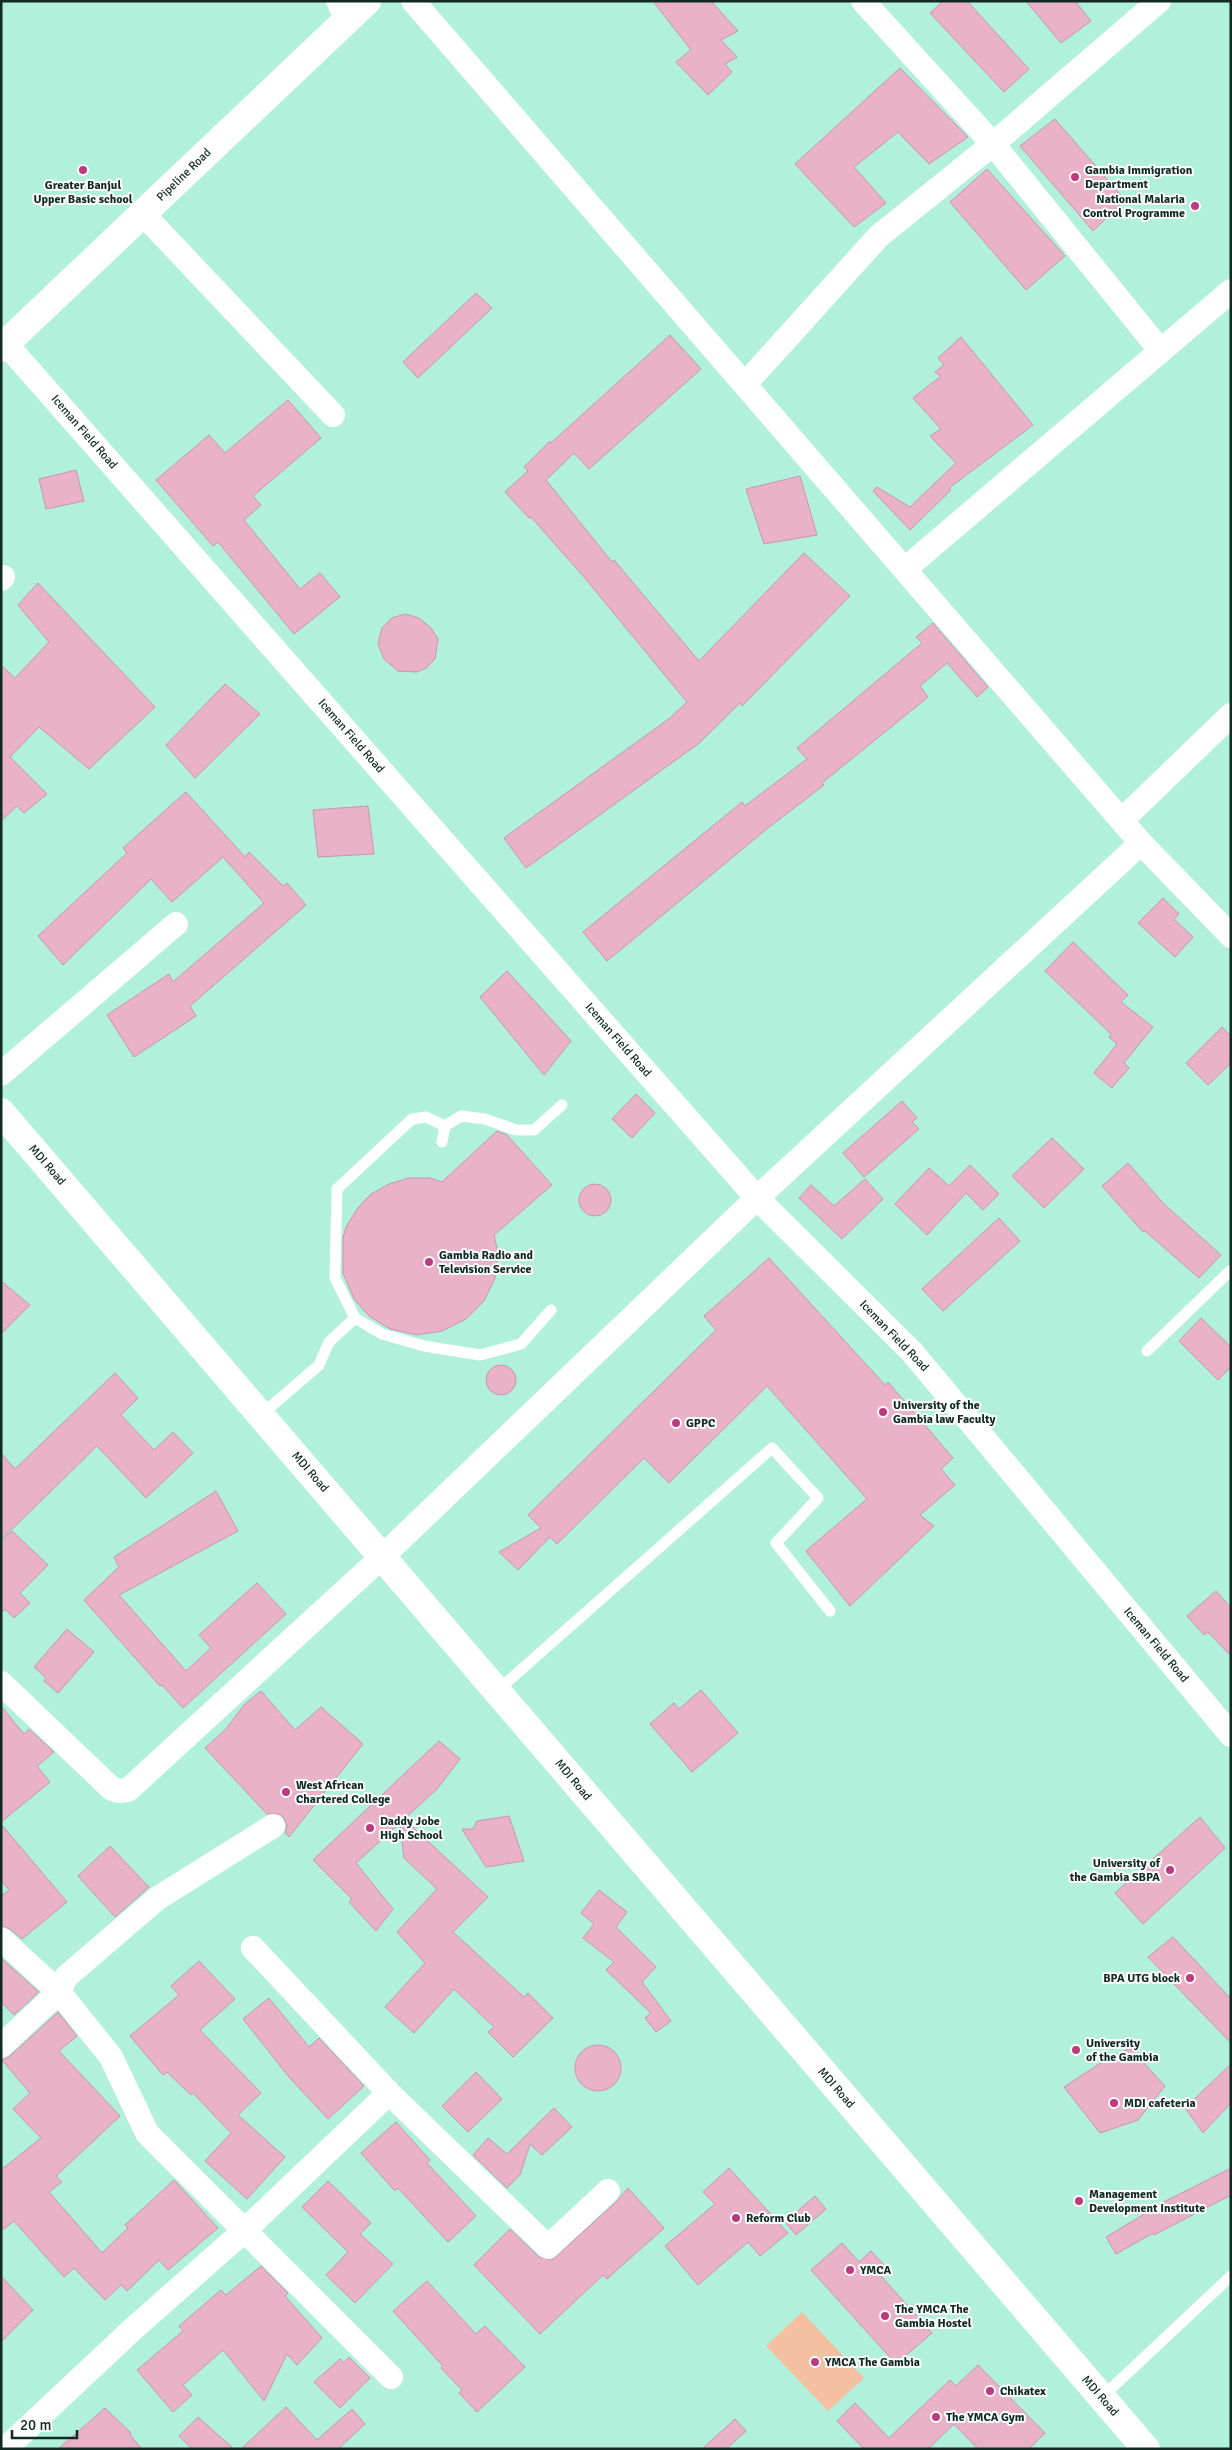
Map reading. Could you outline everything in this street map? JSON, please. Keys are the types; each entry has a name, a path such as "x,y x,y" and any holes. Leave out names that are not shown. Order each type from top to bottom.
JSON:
{"street":[{"name":"Pipeline Road","path":"4,346 143,214 342,10 367,1"},
{"path":"414,1 746,383 1141,843 1231,936"},
{"path":"863,1 993,144 1160,350"},
{"path":"746,383 879,236 993,144 1159,1"},
{"path":"143,214 334,416"},
{"path":"905,569 1231,291"},
{"name":"Iceman Field Road","path":"4,346 757,1198 912,1352 1231,1735"},
{"path":"1122,820 1231,715"},
{"path":"1,1683 112,1789 119,1791 128,1790 383,1556 757,1198 1141,843"},
{"path":"1,1074 176,924"},
{"name":"MDI Road","path":"1,1112 1146,2449"},
{"path":"1,2046 59,1992 66,1977 158,1898 273,1826"},
{"path":"1,1939 59,1992 111,2057 147,2133 391,2376"},
{"path":"253,1948 389,2093 548,2247 608,2191"},
{"path":"5,2449 126,2335 244,2231 389,2093"}],"lane":[{"path":"442,1142 445,1126 462,1116 484,1119 516,1130 534,1130 562,1104"},
{"path":"445,1126 426,1117 412,1119 337,1189 335,1278 355,1318 382,1334 424,1346 480,1354 521,1344 551,1310"},
{"path":"1147,1351 1231,1270"},
{"path":"262,1415 319,1365 328,1342 355,1318"},
{"path":"497,1691 772,1448 818,1498 776,1542 830,1611"},
{"path":"1102,2398 1231,2276"}],"shaded area":[{"name":"YMCA The Gambia","path":"802,2312 864,2378 828,2411 766,2346"}],"building":[{"path":"653,1 711,1 738,31 721,40 737,57 725,64 732,72 708,95 676,62 691,50"},
{"path":"943,1 967,1 1029,69 1004,92 930,13"},
{"path":"1026,1 1075,1 1091,21 1061,43"},
{"path":"900,68 968,137 929,164 898,132 854,167 886,203 854,227 795,164"},
{"path":"1055,119 1125,200 1093,231 1020,146"},
{"path":"987,169 1065,256 1026,290 950,202"},
{"path":"476,293 492,308 418,378 403,362"},
{"path":"670,335 701,369 589,469 574,453 546,480 612,562 614,560 699,661 804,553 850,596 742,706 740,703 698,744 526,868 504,838 670,718 687,702 584,577 531,517 529,518 505,492 528,471 524,467 550,441 551,443"},
{"path":"961,337 1033,425 949,488 951,490 910,530 873,491 877,487 910,507 956,463 930,436 941,429 913,398 941,376 935,372 944,365 938,358"},
{"path":"288,400 321,438 253,496 261,505 244,520 300,589 320,573 340,597 294,634 218,542 213,546 156,480 209,435 225,453"},
{"path":"76,470 84,501 46,509 39,479"},
{"path":"800,476 817,535 764,544 746,489"},
{"path":"38,583 155,707 89,769 39,727 10,757 47,794 24,813 17,806 1,821 1,665 15,678 49,642 18,605"},
{"path":"405,614 419,618 431,628 438,639 435,659 426,668 417,672 398,671 384,659 378,644 382,628 392,618"},
{"path":"933,623 988,687 977,697 947,663 920,686 928,697 822,783 824,785 768,828 607,961 583,932 742,802 745,806 807,759 797,748 922,643 916,637"},
{"path":"225,684 260,714 195,778 166,745"},
{"path":"186,792 245,857 249,852 283,886 287,883 306,905 190,1006 196,1016 134,1057 107,1015 169,974 173,982 264,903 223,857 172,902 151,879 63,965 38,936 127,853 123,848"},
{"path":"368,806 374,854 318,857 313,810"},
{"path":"1163,898 1179,914 1174,919 1193,937 1175,957 1138,923"},
{"path":"1073,942 1128,995 1121,1002 1153,1027 1124,1063 1129,1068 1112,1088 1094,1073 1117,1044 1109,1037 1111,1034 1045,971"},
{"path":"507,971 571,1041 544,1075 480,997"},
{"path":"1222,1027 1231,1036 1231,1063 1208,1085 1186,1063"},
{"path":"636,1094 655,1113 632,1138 612,1119"},
{"path":"902,1101 917,1118 912,1122 919,1129 864,1177 843,1153"},
{"path":"497,1131 507,1135 552,1185 494,1235 498,1252 495,1278 484,1301 466,1319 442,1331 417,1335 390,1329 369,1316 354,1299 343,1273 343,1238 346,1227 357,1209 371,1194 389,1184 409,1178 430,1178 442,1182"},
{"path":"1052,1138 1084,1169 1044,1208 1012,1176"},
{"path":"1128,1163 1164,1204 1221,1255 1199,1278 1145,1231 1143,1232 1102,1186"},
{"path":"970,1165 999,1194 983,1210 966,1193 927,1235 895,1204 929,1168 949,1186"},
{"path":"865,1179 883,1199 842,1239 799,1198 811,1185 834,1206"},
{"path":"595,1184 607,1188 611,1200 607,1212 595,1216 583,1212 579,1200 583,1188"},
{"path":"999,1218 1020,1241 943,1311 922,1289"},
{"path":"769,1258 885,1385 888,1382 953,1458 941,1469 955,1485 920,1515 934,1526 850,1606 806,1551 867,1499 767,1386 669,1483 644,1458 557,1544 550,1537 518,1570 499,1552 541,1528 528,1515 716,1330 704,1316"},
{"path":"1,1281 30,1305 1,1334"},
{"path":"1201,1318 1231,1347 1231,1367 1218,1380 1179,1341"},
{"path":"501,1365 507,1366 515,1374 515,1386 507,1394 501,1395 495,1394 487,1386 486,1380 487,1374 495,1366"},
{"path":"115,1373 138,1398 121,1415 154,1450 173,1432 193,1453 146,1498 97,1446 1,1540 1,1453 15,1469"},
{"path":"216,1491 238,1531 119,1595 186,1671 211,1648 199,1635 257,1583 286,1614 183,1708 162,1685 160,1686 84,1600 119,1567 114,1557"},
{"path":"12,1531 48,1565 20,1593 30,1603 14,1618 5,1609 1,1613 1,1542"},
{"path":"1216,1591 1231,1608 1231,1656 1208,1632 1204,1635 1187,1616"},
{"path":"67,1629 94,1652 58,1693 44,1681 46,1678 34,1667"},
{"path":"701,1690 738,1733 692,1772 650,1724 674,1703 679,1709"},
{"name":"West African Chartered College","path":"261,1691 295,1730 321,1707 363,1744 289,1837 285,1833 287,1826 284,1818 279,1814 267,1814 205,1748 226,1729 244,1705"},
{"path":"1,1706 24,1734 29,1729 54,1752 37,1766 50,1782 1,1822"},
{"path":"439,1741 460,1759 437,1789 404,1819 488,1897 453,1932 524,1997 528,1993 553,2018 513,2057 488,2032 494,2027 454,1989 414,2033 385,2007 425,1963 397,1932 437,1889 404,1858 400,1823 356,1863 393,1909 376,1931 349,1902 352,1899 313,1860"},
{"path":"509,1816 524,1861 486,1867 462,1829 473,1829 477,1821"},
{"name":"University of the Gambia SBPA","path":"1200,1817 1225,1848 1143,1924 1115,1893"},
{"path":"1,1824 67,1902 22,1939 10,1929 1,1926 1,1896 9,1890 1,1880"},
{"path":"110,1846 149,1887 115,1917 78,1876"},
{"path":"599,1890 627,1912 616,1927 656,1967 642,1982 671,2021 656,2032 645,2018 651,2013 606,1970 614,1962 583,1938 594,1924 581,1913"},
{"name":"BPA UTG block","path":"1173,1937 1231,1999 1231,2043 1148,1957"},
{"path":"1,1958 39,1992 14,2015 1,2002"},
{"path":"199,1961 235,1999 200,2030 261,2093 238,2115 285,2157 247,2199 205,2161 231,2133 193,2093 191,2095 167,2072 163,2075 130,2036 179,1995 171,1986"},
{"path":"269,1998 309,2047 319,2038 364,2086 328,2119 289,2077 243,2019"},
{"path":"58,2012 77,2036 59,2051 120,2116 56,2176 62,2182 49,2192 102,2253 128,2228 125,2225 174,2180 218,2228 168,2270 159,2260 127,2291 121,2285 105,2300 74,2268 64,2277 14,2221 1,2231 1,2170 41,2138 13,2109 30,2093 2,2060 10,2056"},
{"path":"594,2045 602,2045 611,2049 617,2055 621,2068 617,2081 611,2087 602,2091 594,2091 585,2087 579,2081 575,2072 575,2064 579,2055 585,2049"},
{"name":"MDI cafeteria","path":"1130,2048 1165,2086 1138,2120 1100,2133 1064,2087 1105,2060"},
{"path":"1231,2064 1231,2103 1203,2133 1185,2108"},
{"path":"476,2072 502,2099 468,2132 442,2106"},
{"path":"554,2108 572,2127 542,2155 530,2144 520,2175 507,2188 473,2155 488,2138 507,2154"},
{"path":"396,2122 430,2160 427,2163 476,2216 448,2242 398,2188 395,2191 361,2153"},
{"name":"Reform Club","path":"729,2168 788,2233 760,2256 748,2242 698,2285 665,2246 715,2204 703,2192"},
{"path":"1231,2168 1231,2195 1154,2235 1153,2233 1116,2254 1106,2237 1143,2215 1142,2213"},
{"path":"328,2181 371,2223 360,2234 393,2264 355,2303 326,2275 348,2252 302,2207"},
{"path":"628,2188 664,2228 607,2279 603,2275 540,2334 474,2265 510,2229 539,2257 552,2260 617,2201"},
{"path":"815,2196 826,2209 796,2235 785,2222"},
{"name":"The YMCA The Gambia Hostel","path":"842,2243 859,2262 871,2251 888,2269 881,2276 932,2333 896,2364 811,2270"},
{"path":"261,2266 288,2293 285,2296 322,2338 297,2365 287,2354 264,2401 223,2350 183,2385 192,2395 173,2412 137,2370 183,2331 179,2326 221,2290 226,2295"},
{"path":"1,2276 33,2310 1,2342"},
{"path":"427,2281 476,2334 485,2326 525,2367 477,2412 459,2393 462,2390 441,2368 443,2366 393,2311"},
{"path":"349,2357 370,2378 340,2408 314,2382 340,2359 344,2363"},
{"path":"978,2365 1045,2433 1029,2449 978,2449 954,2424 928,2449 864,2449 837,2421 855,2403 889,2438 950,2380 956,2386"},
{"path":"286,2407 317,2440 352,2409 365,2424 338,2449 241,2449"},
{"path":"105,2408 131,2433 130,2435 142,2449 58,2449"},
{"path":"198,2417 234,2449 192,2449 179,2436"},
{"path":"735,2419 746,2431 726,2449 702,2449"}],"place":[{"name":"Greater Banjul Upper Basic school","path":"83,170"},
{"name":"Gambia Immigration Department","path":"1075,177"},
{"name":"National Malaria Control Programme","path":"1195,206"},
{"name":"Gambia Radio and Television Service","path":"429,1262"},
{"name":"University of the Gambia law Faculty","path":"883,1412"},
{"name":"GPPC","path":"676,1423"},
{"name":"West African Chartered College","path":"286,1792"},
{"name":"Daddy Jobe High School","path":"370,1828"},
{"name":"University of the Gambia SBPA","path":"1170,1870"},
{"name":"BPA UTG block","path":"1190,1978"},
{"name":"University of the Gambia","path":"1076,2050"},
{"name":"MDI cafeteria","path":"1114,2103"},
{"name":"Management Development Institute","path":"1079,2201"},
{"name":"Reform Club","path":"736,2218"},
{"name":"YMCA","path":"850,2270"},
{"name":"The YMCA The Gambia Hostel","path":"885,2316"},
{"name":"YMCA The Gambia","path":"815,2362"},
{"name":"Chikatex","path":"990,2391"},
{"name":"The YMCA Gym","path":"936,2417"}]}
